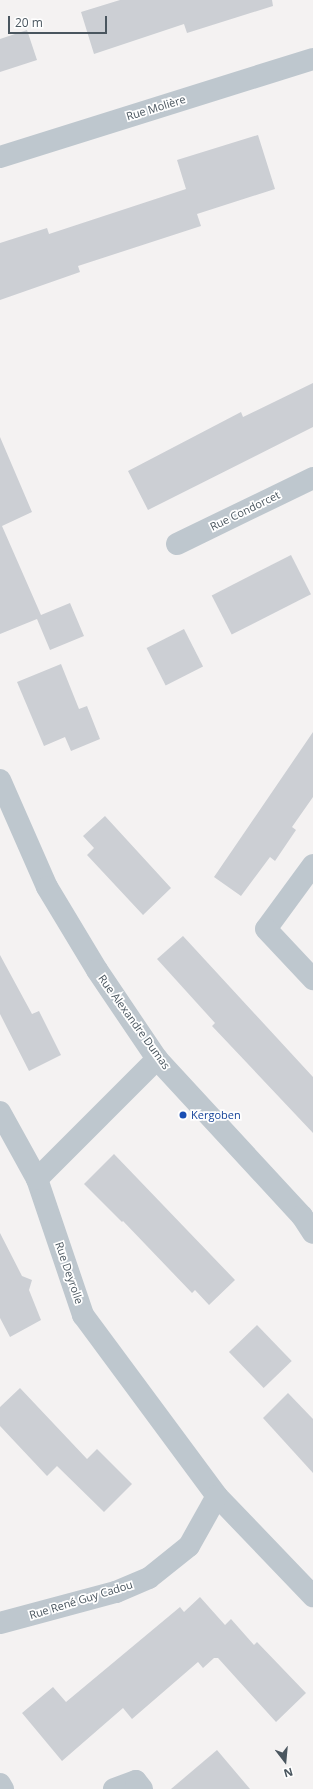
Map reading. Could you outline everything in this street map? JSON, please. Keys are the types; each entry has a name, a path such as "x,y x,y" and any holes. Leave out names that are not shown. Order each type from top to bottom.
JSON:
{"street":[{"name":"Rue Molière","path":"0,157 313,59"},
{"name":"Rue Condorcet","path":"177,544 313,478"},
{"name":"Rue Alexandre Dumas","path":"0,780 47,887 97,970 157,1059 309,1219"},
{"path":"313,865 266,929 313,979"},
{"path":"37,1178 157,1059"},
{"name":"Rue Deyrolle","path":"0,1112 37,1178 83,1316 218,1496 313,1596"},
{"name":"Rue René Guy Cadou","path":"0,1623 116,1592 149,1578 189,1546 218,1496"},
{"path":"114,1789 136,1781 142,1789"},
{"path":"0,1784 3,1789"}],"building":[{"path":"120,0 272,0 273,6 187,33 184,24 94,54 81,12"},
{"path":"27,30 37,60 0,72 0,39"},
{"path":"258,135 275,189 197,214 201,226 78,266 80,272 0,300 0,243 47,228 49,234 186,189 177,160"},
{"path":"313,383 313,427 148,510 128,471 241,412 243,417"},
{"path":"0,437 32,512 2,526 41,615 70,603 84,636 50,650 37,619 0,634"},
{"path":"291,555 311,594 232,635 212,595"},
{"path":"184,629 203,666 166,685 147,648"},
{"path":"61,664 79,709 87,706 100,739 71,751 65,737 44,746 17,682"},
{"path":"313,732 313,797 292,827 296,830 275,861 270,857 241,896 214,877"},
{"path":"105,816 171,888 143,915 87,855 94,848 83,836"},
{"path":"183,936 313,1077 313,1133 212,1026 215,1023 157,959"},
{"path":"0,955 32,1014 39,1011 61,1055 29,1071 0,1014"},
{"path":"114,1154 235,1280 209,1305 195,1290 192,1293 123,1221 122,1222 84,1184"},
{"path":"0,1233 22,1276 32,1280 29,1290 41,1320 10,1337 0,1318"},
{"path":"257,1325 292,1361 264,1388 229,1352"},
{"path":"20,1388 87,1459 97,1449 132,1484 104,1512 57,1466 47,1476 0,1426 0,1407"},
{"path":"288,1393 313,1419 313,1473 263,1418"},
{"path":"200,1597 225,1625 231,1619 254,1645 257,1642 306,1693 276,1722 218,1658 214,1658 203,1668 198,1662 132,1719 123,1708 62,1761 22,1713 53,1687 66,1702 180,1607 184,1612"},
{"path":"217,1750 250,1789 171,1789"}],"place":[{"name":"Kergoben","path":"183,1115"}]}
